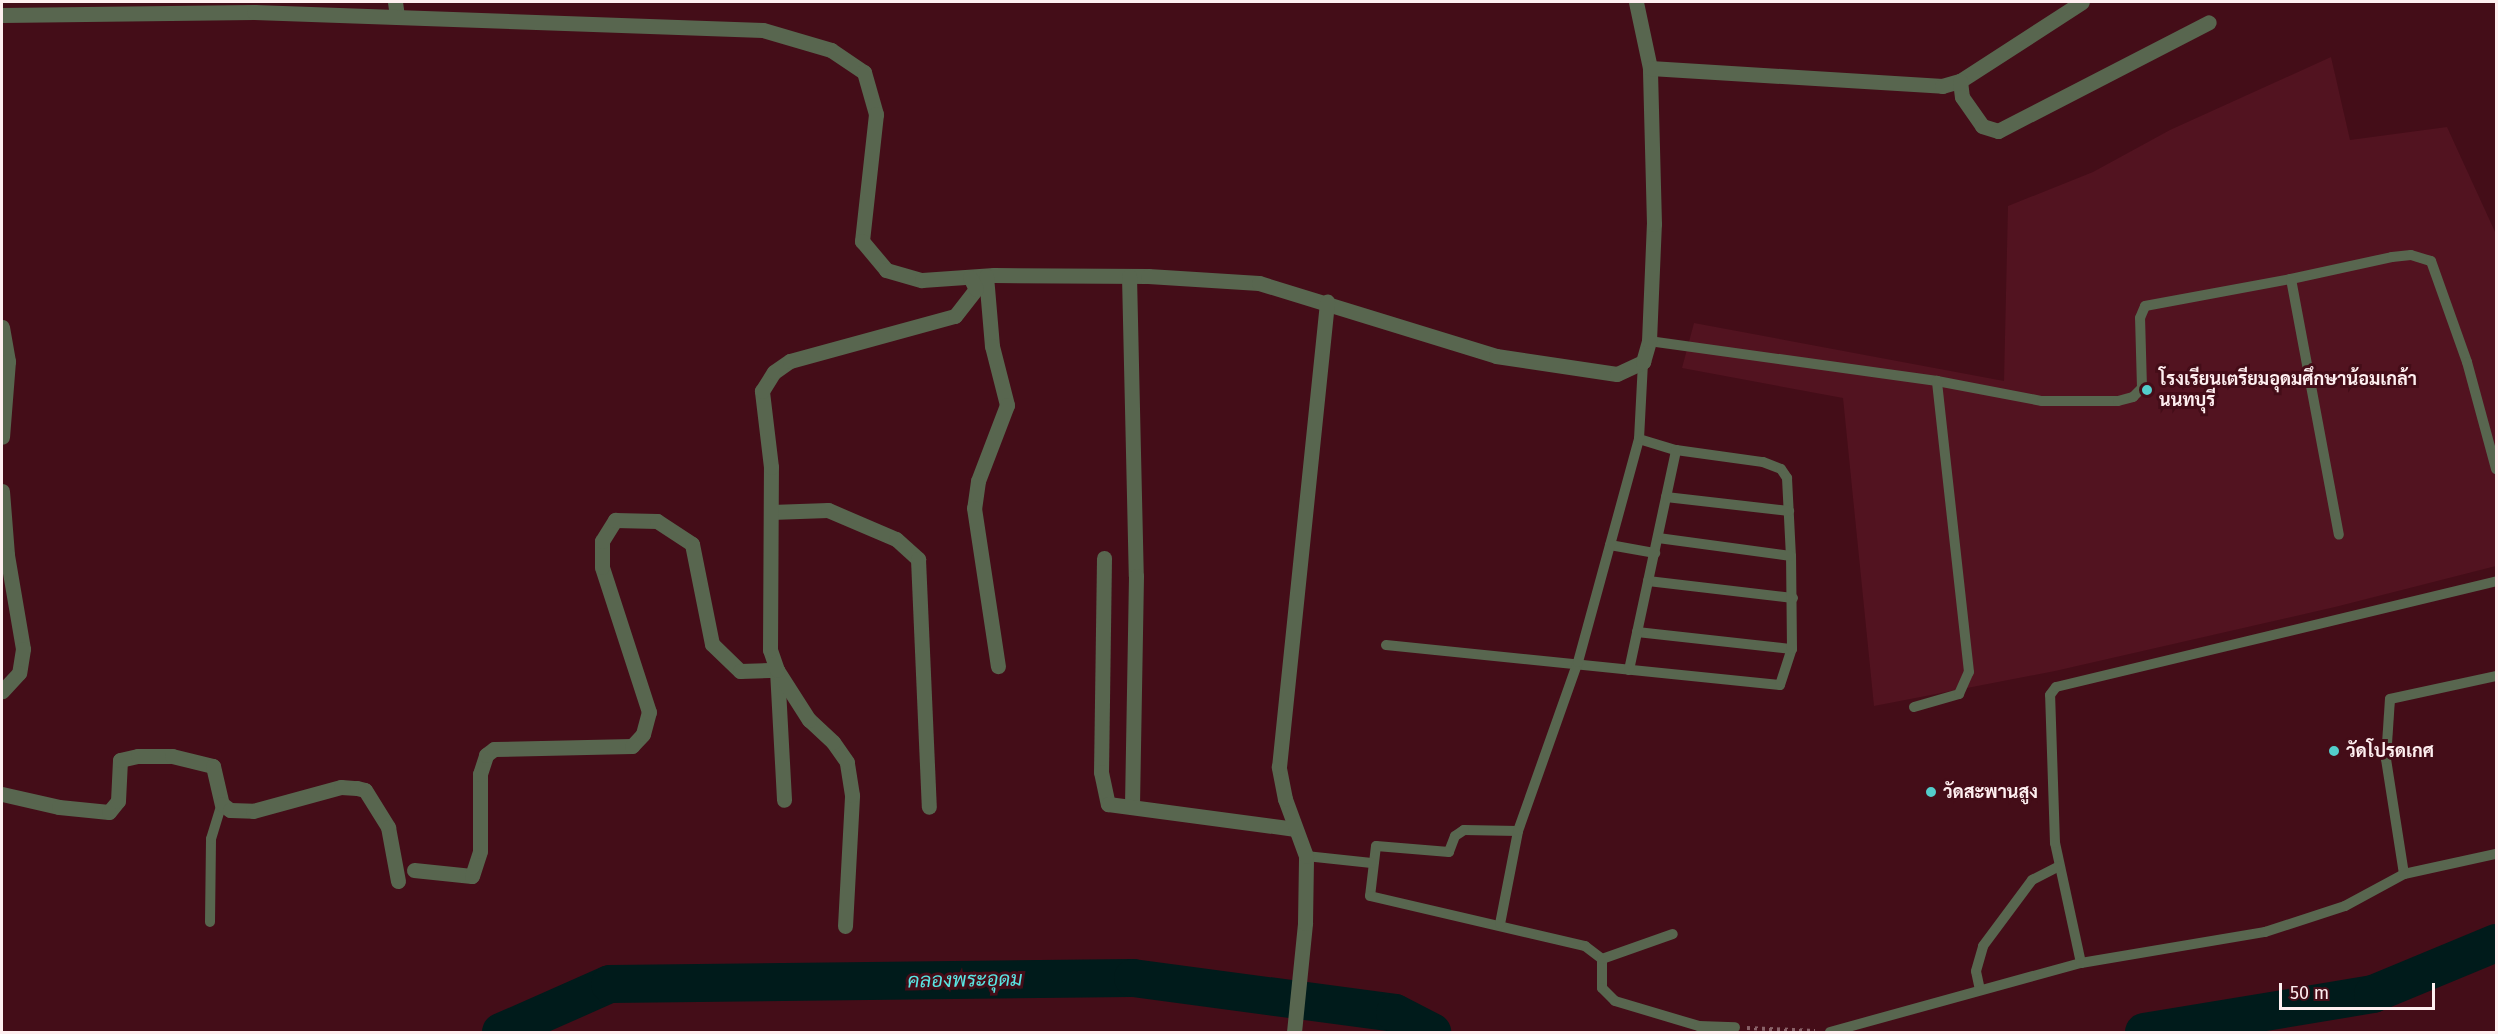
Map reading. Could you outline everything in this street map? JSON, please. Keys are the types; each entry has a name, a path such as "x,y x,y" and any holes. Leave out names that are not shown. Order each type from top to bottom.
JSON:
{"street":[{"path":"395,2 397,17"},
{"path":"2,15 152,7 276,7 397,17 763,30 831,50 864,72 876,114 862,241 886,270 922,280 978,276 1129,276 1259,283 1327,301 1496,356 1617,374 1643,362 1649,341 1654,224 1650,68 1636,2"},
{"path":"1650,68 1942,86 1960,81 2082,2"},
{"path":"1960,81 1962,97 1983,126 1998,130 2209,22"},
{"path":"784,800 777,670 768,620 773,585 771,512 763,403 765,382 790,361 955,316 976,289 978,276"},
{"path":"978,276 1007,405 978,480 974,508 998,666"},
{"path":"1129,276 1136,576 1132,807"},
{"path":"1294,1032 1305,923 1306,856 1295,829 1279,767 1327,301"},
{"path":"2,327 8,361 2,437"},
{"path":"2,491 7,555 23,649 20,673 2,691"},
{"path":"771,512 828,510 896,539 918,559 929,807"},
{"path":"414,870 472,876 480,851 480,774 486,755 494,749 632,746 643,734 649,712 602,567 602,541 615,520 657,521 692,544 712,644 740,671 777,670"},
{"path":"1104,558 1104,798 1108,804 1295,829"},
{"path":"777,670 809,720 847,762 852,795 845,927"},
{"path":"2,794 59,807 109,812 118,801 120,760 172,756 213,766 222,804 230,810 253,811 341,787 365,790 388,827 398,881"}],"lane":[{"path":"1649,341 1937,381 2042,401 2118,401 2133,397 2142,388 2140,318 2145,306 2411,255 2431,261 2467,362 2496,469"},
{"path":"2291,279 2339,535"},
{"path":"1500,924 1518,831 1578,662 1639,439 1643,362"},
{"path":"1914,706 1959,694 1969,672 1969,644 1937,381"},
{"path":"1386,645 1578,662 1774,688 1786,676 1792,649 1793,598 1787,478 1781,469 1763,462 1676,450 1639,439"},
{"path":"1629,670 1676,450"},
{"path":"1666,497 1789,511"},
{"path":"1658,538 1791,556"},
{"path":"1610,545 1655,553"},
{"path":"1648,581 1793,598"},
{"path":"2081,963 2059,866 2050,695 2056,687 2496,581"},
{"path":"1637,632 1792,649"},
{"path":"2404,874 2386,759 2390,699 2496,676"},
{"path":"210,922 211,838 222,804"},
{"path":"1518,831 1464,830 1455,836 1449,852 1376,846 1368,891 1373,899 1500,924 1585,946 1602,959"},
{"path":"1830,1032 2081,963 2265,932 2345,906 2404,874 2496,854"},
{"path":"1306,856 1372,863"},
{"path":"1980,990 1976,971 1983,946 2032,880 2059,866"},
{"path":"1602,959 1673,934"},
{"path":"1602,959 1602,988 1615,1001 1699,1026 1735,1027"}],"path":[{"path":"1735,1027 1830,1032"}],"shaded area":[{"name":"โรงเรียนเตรียมอุดมศึกษาน้อมเกล้า นนทบุรี","path":"2331,57 2350,140 2447,127 2496,234 2496,566 2335,607 2055,671 1874,706 1843,398 1682,368 1694,323 2004,381 2008,206 2093,172 2170,130"}],"waterway":[{"name":"คลองพระอุดม","path":"2144,1032 2373,994 2496,943"},
{"name":"คลองพระอุดม","path":"501,1032 610,984 1133,978 1395,1013 1432,1032"}],"place":[{"name":"โรงเรียนเตรียมอุดมศึกษาน้อมเกล้า นนทบุรี","path":"2147,390"},
{"name":"วัดโปรดเกศ","path":"2334,751"},
{"name":"วัดสะพานสูง","path":"1931,792"}]}
